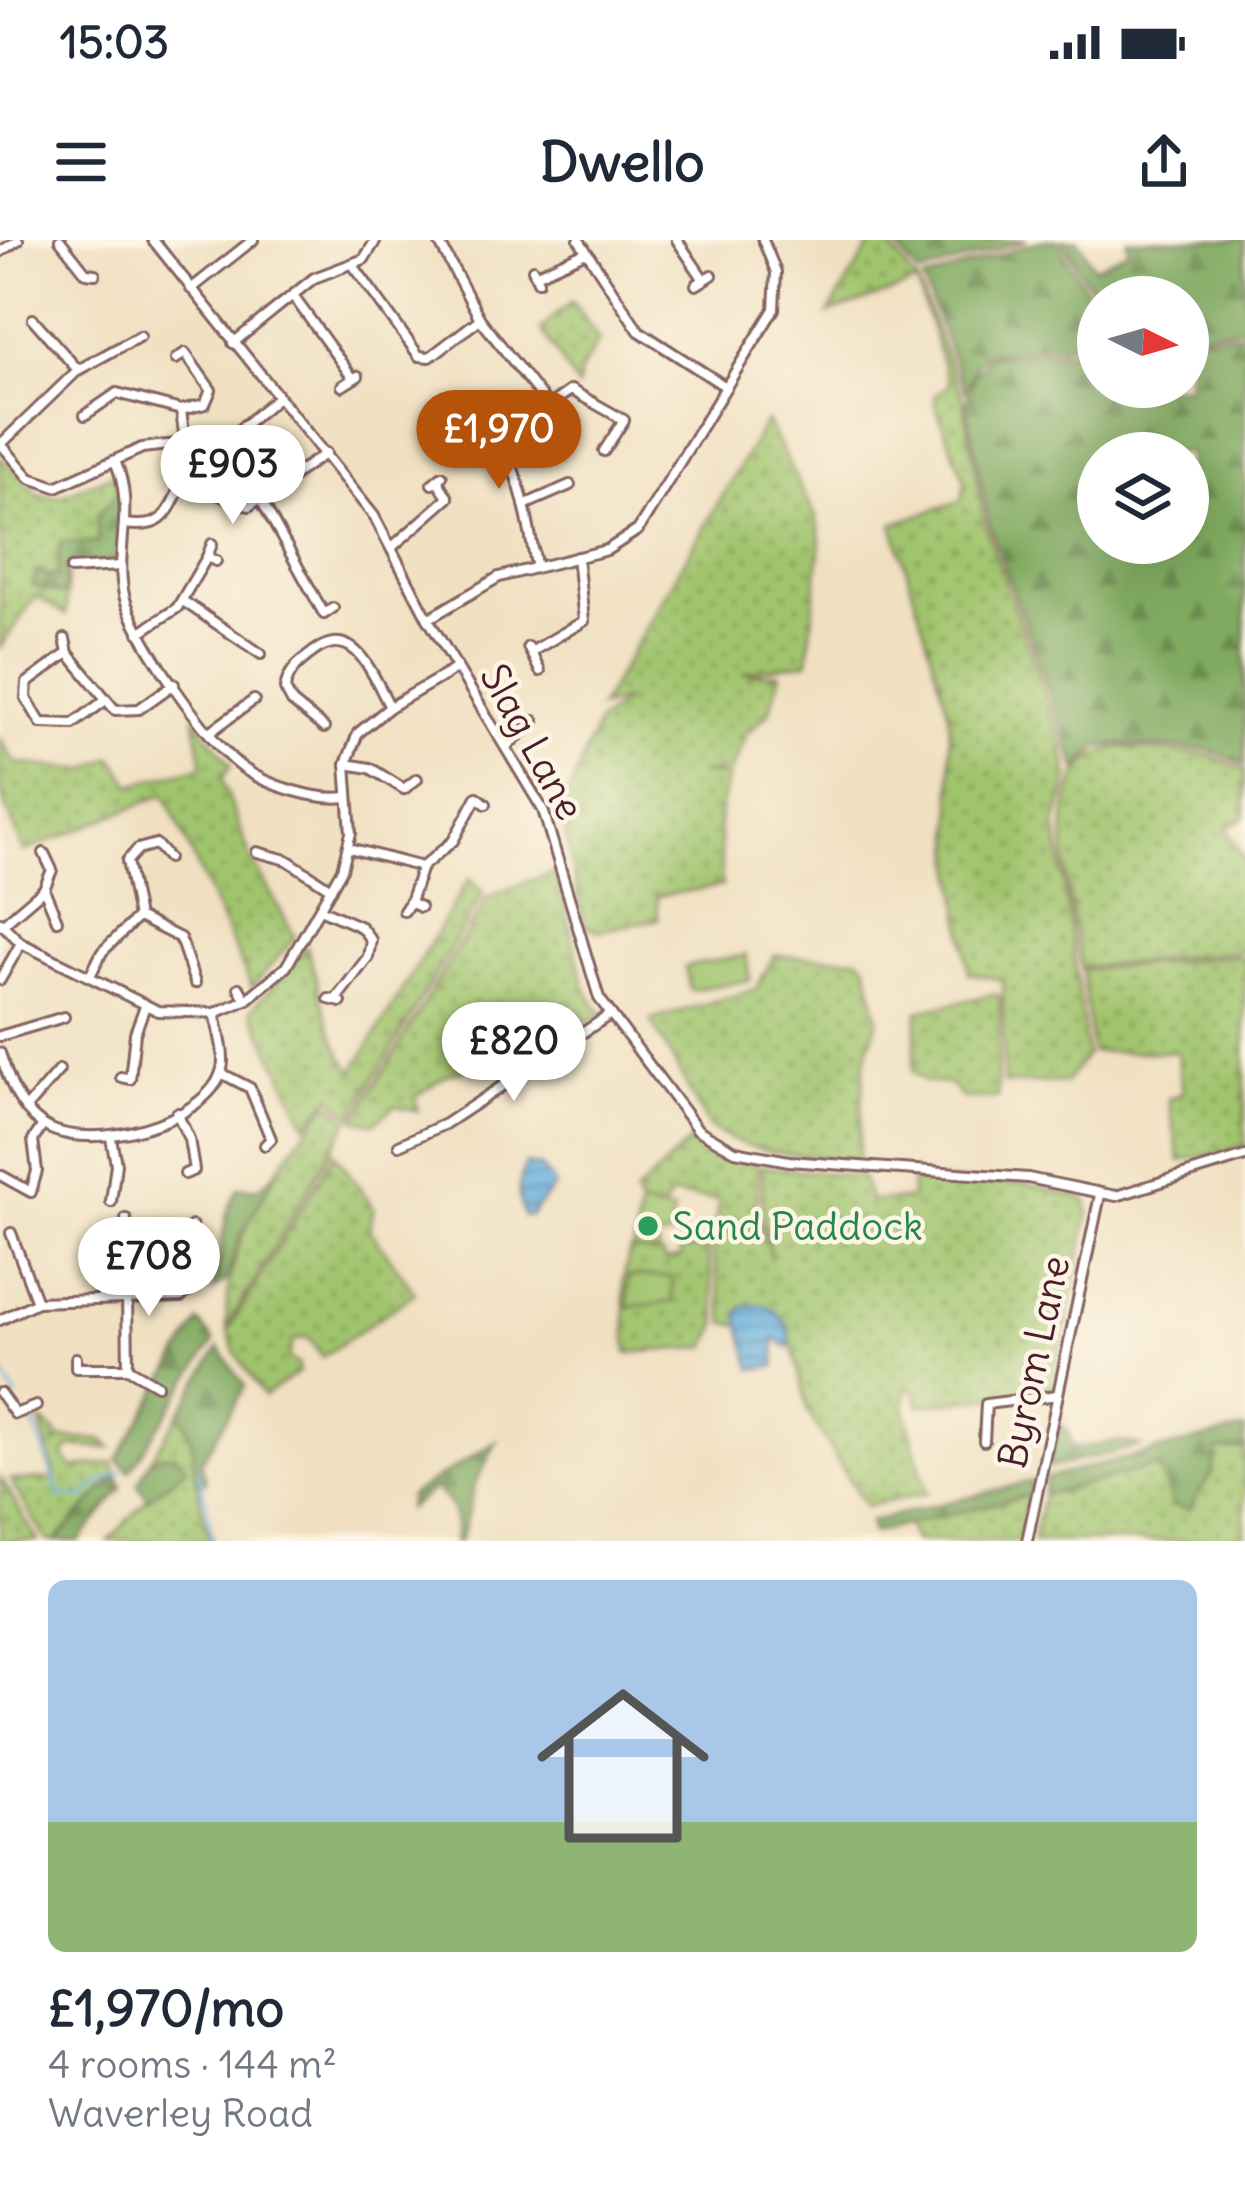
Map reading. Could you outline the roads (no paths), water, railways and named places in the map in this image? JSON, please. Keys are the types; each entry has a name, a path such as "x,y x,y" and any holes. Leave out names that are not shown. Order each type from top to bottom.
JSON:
{"street":[{"path":"0,252 18,240"},
{"path":"61,240 86,273 94,274"},
{"name":"Slag Lane","path":"153,240 364,501 428,619 548,819 588,973 611,1014 698,1130 735,1150 833,1167 1028,1178 1116,1196 1245,1156"},
{"path":"233,343 314,278 353,265 376,240"},
{"path":"578,240 639,331 725,387"},
{"path":"677,240 704,280"},
{"path":"428,619 499,577 616,546 638,530 774,309 777,281 763,240"},
{"path":"191,290 249,241"},
{"path":"442,242 480,319 547,404"},
{"path":"536,275 586,252"},
{"path":"353,265 419,356 430,357 480,319"},
{"path":"292,296 355,376 342,386"},
{"path":"32,320 78,370"},
{"path":"140,336 126,337 78,370 0,444 30,478 49,487 63,486 142,448 229,438 277,398"},
{"path":"85,415 117,394 181,410 205,404 211,390 180,353"},
{"path":"500,440 547,404 575,390 624,420 604,451"},
{"path":"181,410 185,442"},
{"path":"470,412 500,440 517,472 536,564"},
{"path":"256,435 264,449 296,476"},
{"path":"213,490 242,507 261,500 326,453"},
{"path":"115,461 127,492 120,566 140,633 174,684 210,732 250,772 329,798 347,797"},
{"path":"391,548 448,498 437,480"},
{"path":"524,505 569,485"},
{"path":"125,524 159,523 175,491"},
{"path":"261,500 324,614 333,608"},
{"path":"140,633 183,601 212,559 212,544"},
{"path":"540,671 530,649 584,621 577,557"},
{"path":"71,569 87,564 120,566"},
{"path":"183,601 256,655"},
{"path":"64,639 68,653 103,702 115,710 134,710 174,684"},
{"path":"324,711 321,726 288,698 285,683 290,671 332,640 356,648 390,707"},
{"path":"68,653 27,683 26,698 41,722 73,724 103,702"},
{"path":"44,853 52,870 44,889 1,923 21,943 91,974 145,1006 171,1013 214,1012 246,1000 286,967 349,848 346,764 358,733 390,707 458,668"},
{"path":"210,732 240,704 254,700"},
{"path":"506,747 534,722"},
{"path":"346,764 370,768 402,793 417,779"},
{"path":"412,907 422,867 453,841 478,794 486,804"},
{"path":"138,917 127,861 138,849 166,843 168,858"},
{"path":"349,848 422,867"},
{"path":"262,857 287,860 331,889"},
{"path":"44,889 56,920"},
{"path":"320,909 361,927 372,945 335,1000"},
{"path":"91,974 102,952 138,917"},
{"path":"138,917 180,938 189,977"},
{"path":"0,980 21,943"},
{"path":"239,988 246,1000"},
{"path":"130,1080 135,1033 145,1006"},
{"path":"0,1053 12,1092 43,1125 82,1138 111,1138 200,1102 220,1073 214,1012"},
{"path":"399,1145 445,1124 611,1014"},
{"path":"0,1036 64,1017"},
{"path":"26,1108 59,1070"},
{"path":"220,1073 250,1088 272,1142"},
{"path":"176,1112 191,1146 194,1171"},
{"path":"2,1176 32,1192 37,1172 33,1140 43,1125"},
{"path":"111,1138 118,1189 111,1202"},
{"name":"Byrom Lane","path":"1028,1541 1100,1195"},
{"path":"127,1219 128,1368"},
{"path":"192,1226 192,1287"},
{"path":"11,1233 37,1302"},
{"path":"0,1320 37,1302 181,1297 192,1287 204,1287"},
{"path":"76,1358 76,1368 128,1368 157,1385"},
{"path":"0,1393 15,1414 36,1406"},
{"path":"984,1442 986,1404 1058,1395"}],"water":[{"path":"526,1164 541,1167 555,1186 530,1216 524,1216 519,1196"},
{"path":"764,1305 784,1322 789,1347 774,1339 776,1366 752,1369 738,1314 744,1306"}],"waterway":[{"path":"0,1369 17,1397"},
{"path":"33,1419 60,1496 83,1498 98,1483 122,1472"},
{"path":"199,1469 213,1541"}],"place":[{"name":"Sand Paddock","path":"648,1226"}]}
